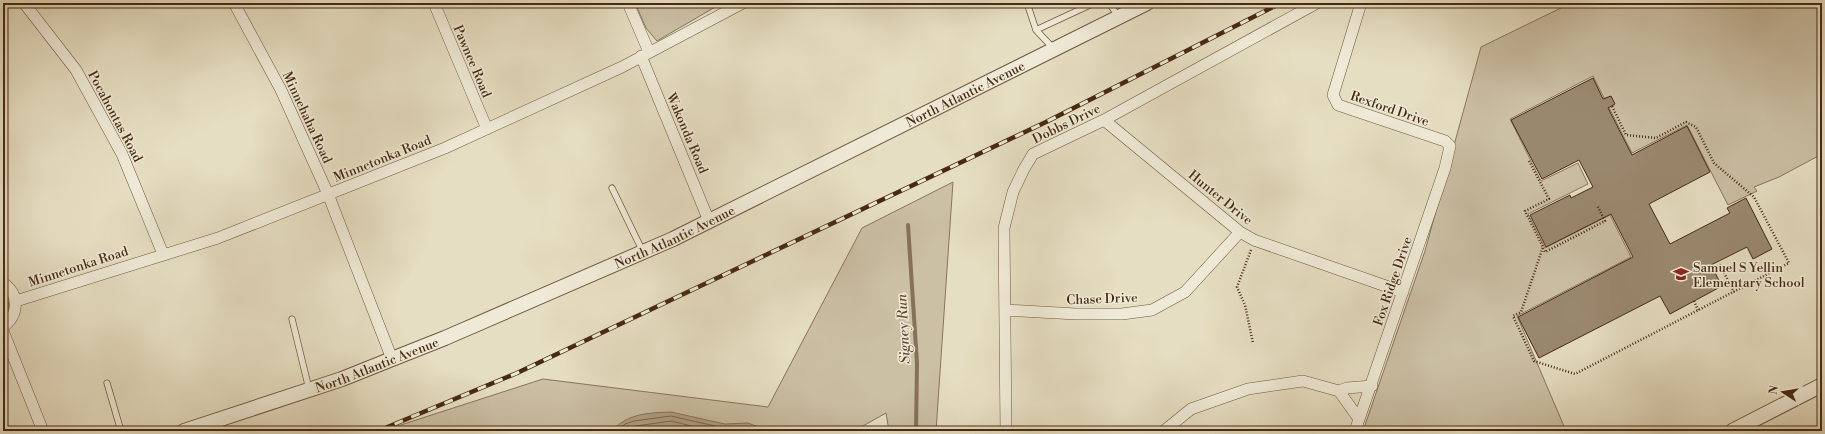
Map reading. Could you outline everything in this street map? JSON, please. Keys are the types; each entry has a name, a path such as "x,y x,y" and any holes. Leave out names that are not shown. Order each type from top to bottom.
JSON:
{"street":[{"name":"Pocahontas Road","path":"24,3 76,70 122,154 163,254"},
{"name":"Minnehaha Road","path":"234,3 281,90 328,194 392,359"},
{"name":"Pawnee Road","path":"434,3 487,129"},
{"name":"Wakonda Road","path":"628,3 645,54 709,221"},
{"name":"Minnetonka Road","path":"16,301 218,238 445,148 622,67 743,3"},
{"name":"North Atlantic Avenue","path":"184,431 309,390 392,359 453,335 642,252 709,221 1147,3"},
{"name":"Dobbs Drive","path":"1006,431 1004,228 1013,192 1033,154 1104,120 1317,3"},
{"name":"Rexford Drive","path":"1361,3 1333,95 1338,105 1445,141"},
{"name":"Hunter Drive","path":"1104,120 1240,232 1254,240 1403,292"},
{"name":"Fox Ridge Drive","path":"1355,431 1372,386 1445,168 1450,146 1445,141"},
{"name":"Chase Drive","path":"1006,310 1076,314 1114,314 1152,310 1185,292 1240,232"},
{"path":"3,283 13,293 16,301 13,316 3,327"},
{"path":"3,331 43,431"},
{"path":"1164,431 1190,409 1248,389 1303,381 1339,391 1347,388 1372,386"},
{"path":"1732,431 1754,426 1822,385"},
{"path":"1339,391 1359,419"}],"lane":[{"path":"1026,3 1036,30 1054,49"},
{"path":"1036,30 1094,3"},
{"path":"1109,3 1118,17"},
{"path":"612,188 642,252"},
{"path":"292,319 309,390"},
{"path":"107,382 121,431"}],"path":[{"path":"1543,247 1521,312 1513,316 1534,361 1575,374 1789,263 1754,197 1714,163 1696,127 1686,122 1656,138 1626,135 1612,106"},
{"path":"1529,161 1549,199 1525,211 1545,252 1605,221 1597,205"},
{"path":"1253,343 1245,305 1237,287 1254,240"},
{"path":"1708,267 1709,270 1720,265 1734,292"},
{"path":"1694,301 1698,310"}],"shaded area":[{"path":"635,3 722,3 657,41 646,28"},
{"path":"1571,3 1822,3 1822,154 1779,177 1754,187 1757,191 1728,205 1687,125 1632,153 1593,76 1510,119 1541,181 1578,163 1588,184 1528,214 1545,248 1610,215 1631,257 1517,316 1566,431 1363,431 1425,251 1481,47"},
{"path":"953,182 936,431 889,431 886,413 854,431 382,431 543,379 768,407 862,228"},
{"path":"3,292 9,305 6,315 3,318"}],"water":[{"path":"671,412 725,424 748,423 769,431 612,431 618,425 632,417"}],"building":[{"path":"1593,78 1603,99 1611,96 1615,104 1608,108 1632,155 1687,126 1710,172 1649,204 1670,244 1730,213 1727,208 1746,198 1772,249 1753,259 1747,247 1711,265 1722,286 1670,314 1660,296 1539,358 1518,317 1633,257 1611,214 1546,247 1530,215 1570,195 1571,198 1593,187 1579,160 1542,179 1511,120"}],"waterway":[{"name":"Signey Run","path":"908,225 917,363 916,431"}],"railway":[{"path":"378,431 517,373 1046,122 1281,3"}],"place":[{"name":"Samuel S Yellin Elementary School","path":"1681,274"}]}
